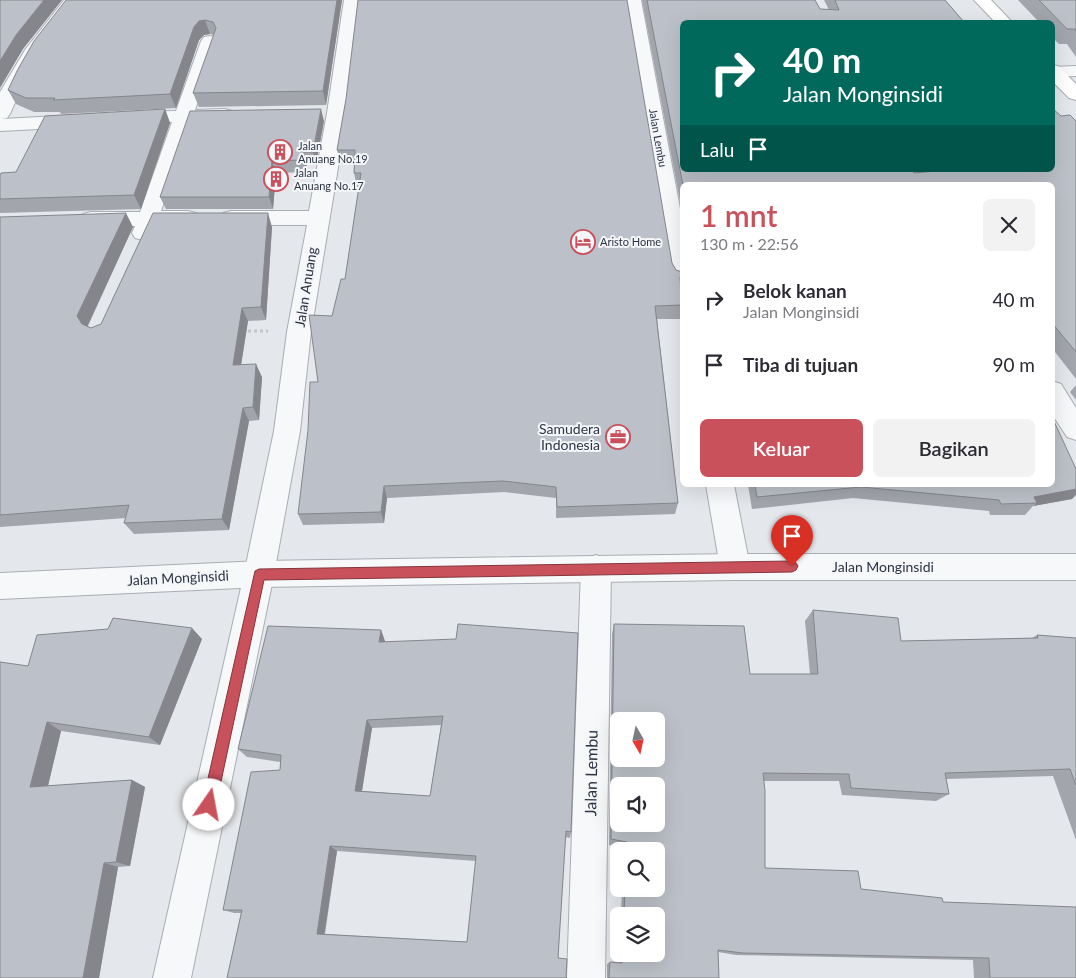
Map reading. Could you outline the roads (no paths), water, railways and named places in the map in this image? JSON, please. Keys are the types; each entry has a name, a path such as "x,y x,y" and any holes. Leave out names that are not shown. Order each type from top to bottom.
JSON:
{"main road":[{"path":"982,0 1002,20"},
{"path":"1055,73 1076,94"}],"street":[{"path":"0,114 20,74 48,28 73,0"},
{"name":"Jalan Anuang","path":"172,978 259,574 287,430 299,332 318,218 327,113 352,0"},
{"name":"Jalan Lembu","path":"633,0 680,265"},
{"path":"135,252 150,218 210,41"},
{"path":"1055,71 1076,71"},
{"path":"117,119 242,114"},
{"path":"0,125 97,120"},
{"path":"75,220 318,218"},
{"path":"1055,396 1076,430"},
{"path":"720,487 735,566"},
{"name":"Jalan Monginsidi","path":"0,586 259,574 596,568 735,566 1076,567"},
{"name":"Jalan Lembu","path":"586,978 596,568"}],"place":[{"name":"Jalan Anuang No.19","path":"280,152"},
{"name":"Jalan Anuang No.17","path":"276,179"},
{"name":"Aristo Home","path":"583,242"},
{"name":"Samudera Indonesia","path":"618,437"}]}
